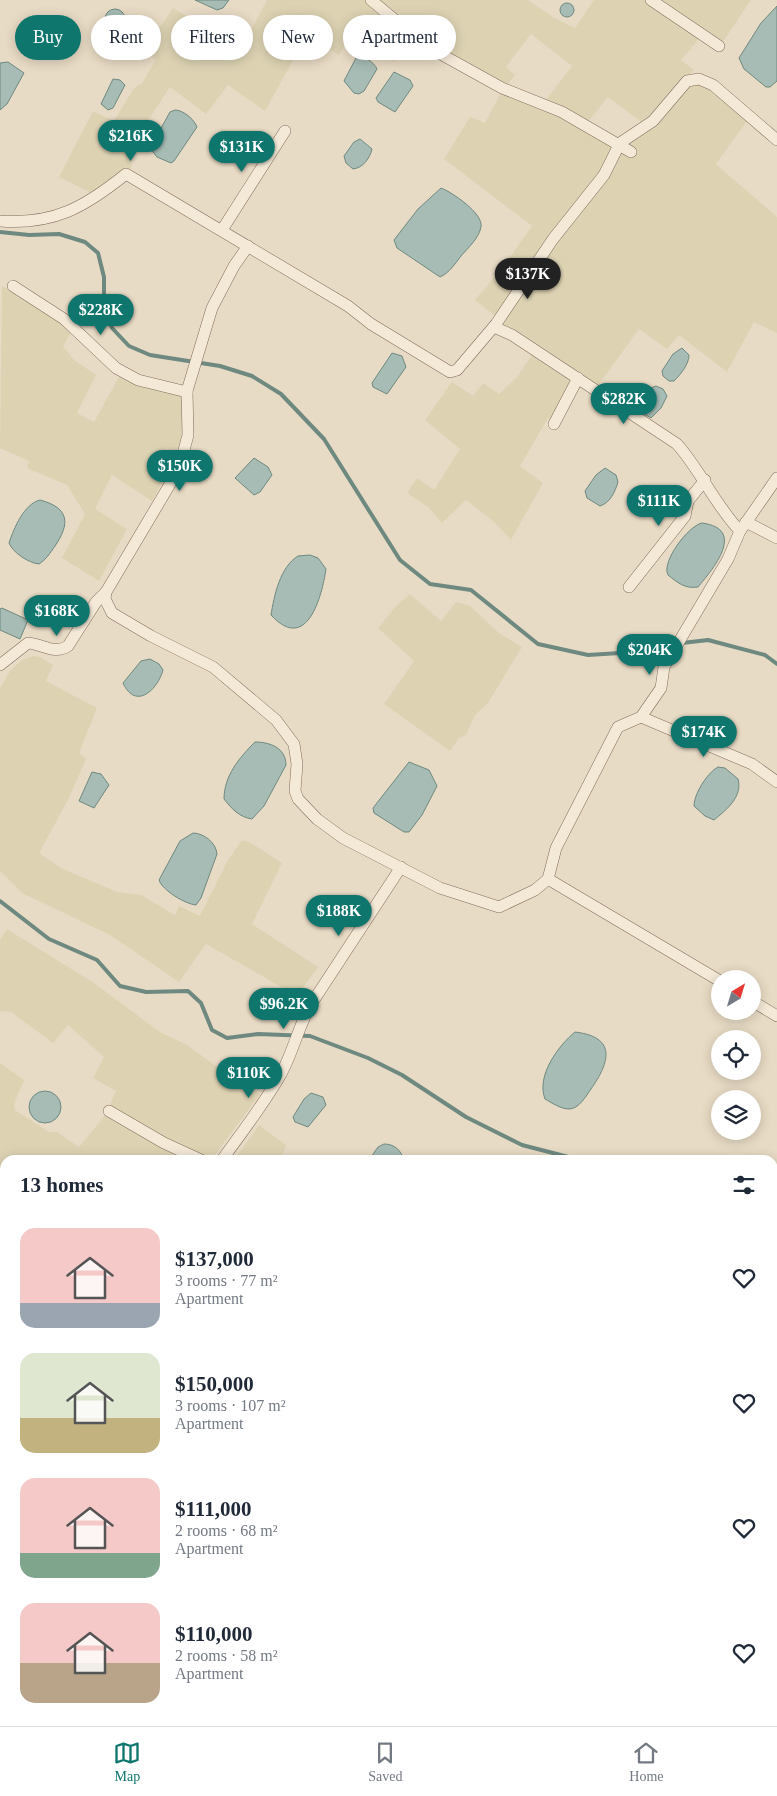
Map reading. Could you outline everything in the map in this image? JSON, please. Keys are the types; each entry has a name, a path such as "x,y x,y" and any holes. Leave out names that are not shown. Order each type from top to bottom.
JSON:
{"street":[{"path":"371,0 437,52 502,88 562,112 631,152"},
{"path":"652,0 719,46"},
{"path":"0,222 41,221 71,212 96,198 126,174 222,230 450,372 457,370 494,327 554,239 604,175 620,145 625,139 642,130 653,121 687,81 699,79 713,85 777,140"},
{"path":"222,230 285,131"},
{"path":"0,665 28,643 55,650 68,646 96,602 106,592 157,504 180,469 188,435 187,392 212,308 234,266 248,246"},
{"path":"13,286 64,319 116,368 138,380 187,392"},
{"path":"494,327 512,335 677,444 705,480 726,517 743,527 777,538"},
{"path":"554,424 578,378"},
{"path":"106,592 105,600 112,613 159,641 213,667 276,720 294,744 297,764 295,791 298,800 318,819 343,838 440,888 499,907 534,890 548,879 556,848 618,727 641,717 661,688 664,667 728,559 743,527 777,478"},
{"path":"629,587 685,516 688,501 705,480"},
{"path":"641,717 752,764 777,782"},
{"path":"226,1155 282,1072 301,1022 401,867"},
{"path":"548,879 711,976"},
{"path":"761,1006 777,1016"},
{"path":"109,1111 164,1143 190,1155"}],"shaded area":[{"path":"267,0 365,0 382,15 343,15 343,48 339,55 333,51 333,15 263,15 263,60 293,60 265,111 228,85 206,114 170,87 134,142 131,168 123,169 93,194 59,177 93,111 114,121 134,88 142,83 156,60 161,60 161,25 173,8 184,15 171,15 171,60 253,60 253,26"},
{"path":"380,0 528,0 553,17 575,28 594,0 647,0 700,38 681,60 694,70 644,124 608,97 588,122 546,100 572,66 531,34 506,67 515,75 507,85 456,57 456,15 397,15"},
{"path":"658,0 751,0 722,43"},
{"path":"699,82 749,118 716,164 777,217 777,333 754,322 727,372 679,335 667,349 639,329 597,387 501,326 495,316 475,300 503,267 532,226 444,159 470,117 485,123 501,92 624,145 689,83"},
{"path":"2,286 24,298 72,331 63,346 73,359 96,375 77,413 94,422 120,375 179,394 183,399 182,437 176,452 166,448 156,467 167,473 152,501 112,475 95,509 127,529 99,581 62,558 85,514 67,485 27,468 29,461 0,448"},
{"path":"534,352 574,381 551,420 548,418 520,466 543,483 511,540 493,521 466,500 442,523 428,507 407,493 417,478 434,490 460,449 425,420 452,382 473,396 483,383 499,394 517,377"},
{"path":"410,594 441,621 456,602 470,606 499,633 522,647 488,703 475,715 466,735 459,738 450,751 384,704 414,661 378,628 396,606"},
{"path":"33,656 40,657 53,665 46,681 97,708 79,753 86,759 69,798 39,853 61,868 117,892 141,895 175,915 179,906 200,916 228,860 242,840 251,843 282,863 252,924 318,967 297,996 206,944 179,982 110,935 22,893 0,871 0,688 10,671 22,660"},
{"path":"7,929 94,983 160,1032 187,1045 241,1084 260,1094 215,1155 0,1155 0,1063 24,1080 14,1104 15,1110 49,1132 57,1132 79,1147 106,1114 116,1091 93,1078 104,1057 68,1025 53,1043 11,1012 0,1011 0,940"},
{"path":"259,1125 286,1145 283,1155 238,1155"}],"water":[{"path":"195,0 229,0 223,8 217,10"},
{"path":"564,3 570,3 574,10 570,17 564,17 560,13 560,7"},
{"path":"777,6 777,81 770,87 766,87 744,69 739,58 761,23"},
{"path":"115,9 124,15 106,15"},
{"path":"355,60 368,60 377,69 364,91 359,94 354,93 344,81"},
{"path":"8,62 24,73 7,104 0,110 0,63"},
{"path":"394,72 410,80 413,86 395,112 378,102 376,98"},
{"path":"113,79 120,80 125,85 113,108 108,110 101,104"},
{"path":"175,110 188,116 197,127 171,163 157,157 150,148 170,112"},
{"path":"360,139 372,149 366,162 360,167 353,169 346,163 344,156 354,142"},
{"path":"441,188 473,210 481,222 481,227 473,243 452,268 440,277 397,248 394,240 418,209"},
{"path":"682,348 689,355 688,362 674,381 669,381 663,376 662,371 673,354"},
{"path":"392,353 402,356 406,367 387,394 373,387 372,383"},
{"path":"656,386 663,389 667,396 661,408 651,418 641,412 640,407 651,388"},
{"path":"254,458 268,467 272,475 260,492 254,495 235,478"},
{"path":"605,468 616,475 618,482 612,497 604,505 600,506 587,498 585,491 596,475"},
{"path":"40,500 57,507 62,512 65,524 55,546 39,564 22,557 9,543 24,511 34,502"},
{"path":"702,523 715,527 722,533 724,541 718,560 711,570 698,587 689,587 678,583 668,575 668,562 683,537"},
{"path":"310,555 318,558 326,569 324,580 321,593 310,617 303,625 294,628 284,625 271,615 274,599 282,574 287,567 298,556"},
{"path":"2,608 28,620 20,639 0,630 0,609"},
{"path":"150,659 159,664 163,670 160,677 152,690 140,696 134,695 128,691 123,683 141,661"},
{"path":"255,742 266,743 276,747 283,754 286,765 264,806 252,819 236,812 224,799 227,783 233,768"},
{"path":"409,762 429,770 437,786 422,815 409,832 404,832 374,813 373,808"},
{"path":"718,767 725,768 738,779 739,786 736,797 724,812 714,820 705,816 694,806 696,796 702,784"},
{"path":"92,772 101,774 109,785 94,808 79,801"},
{"path":"193,833 201,835 212,842 217,854 201,898 196,905 174,896 164,888 159,880 180,841"},
{"path":"575,1032 598,1039 604,1045 606,1052 602,1069 587,1095 576,1107 566,1109 545,1099 544,1081 550,1062 562,1045"},
{"path":"45,1091 51,1092 56,1096 60,1101 60,1113 56,1118 51,1122 45,1123 39,1122 34,1118 30,1113 29,1107 30,1101 34,1096 39,1092"},
{"path":"311,1093 323,1097 326,1105 308,1127 295,1122 293,1117 304,1099"},
{"path":"384,1144 391,1145 397,1148 402,1155 372,1155 378,1147"}],"waterway":[{"path":"0,232 29,235 59,234 85,242 98,253 104,277 104,307 112,328 129,346 150,355 220,366 252,376 281,394 324,439 400,560 430,584 471,590 538,644 588,655 636,652 675,643"},
{"path":"682,643 708,640 765,655 777,664"},
{"path":"0,901 49,939 97,960 120,986 146,992 188,991 201,1003 212,1030 227,1038 258,1034 310,1036 368,1058 402,1075 466,1117 522,1145 561,1155"}]}
